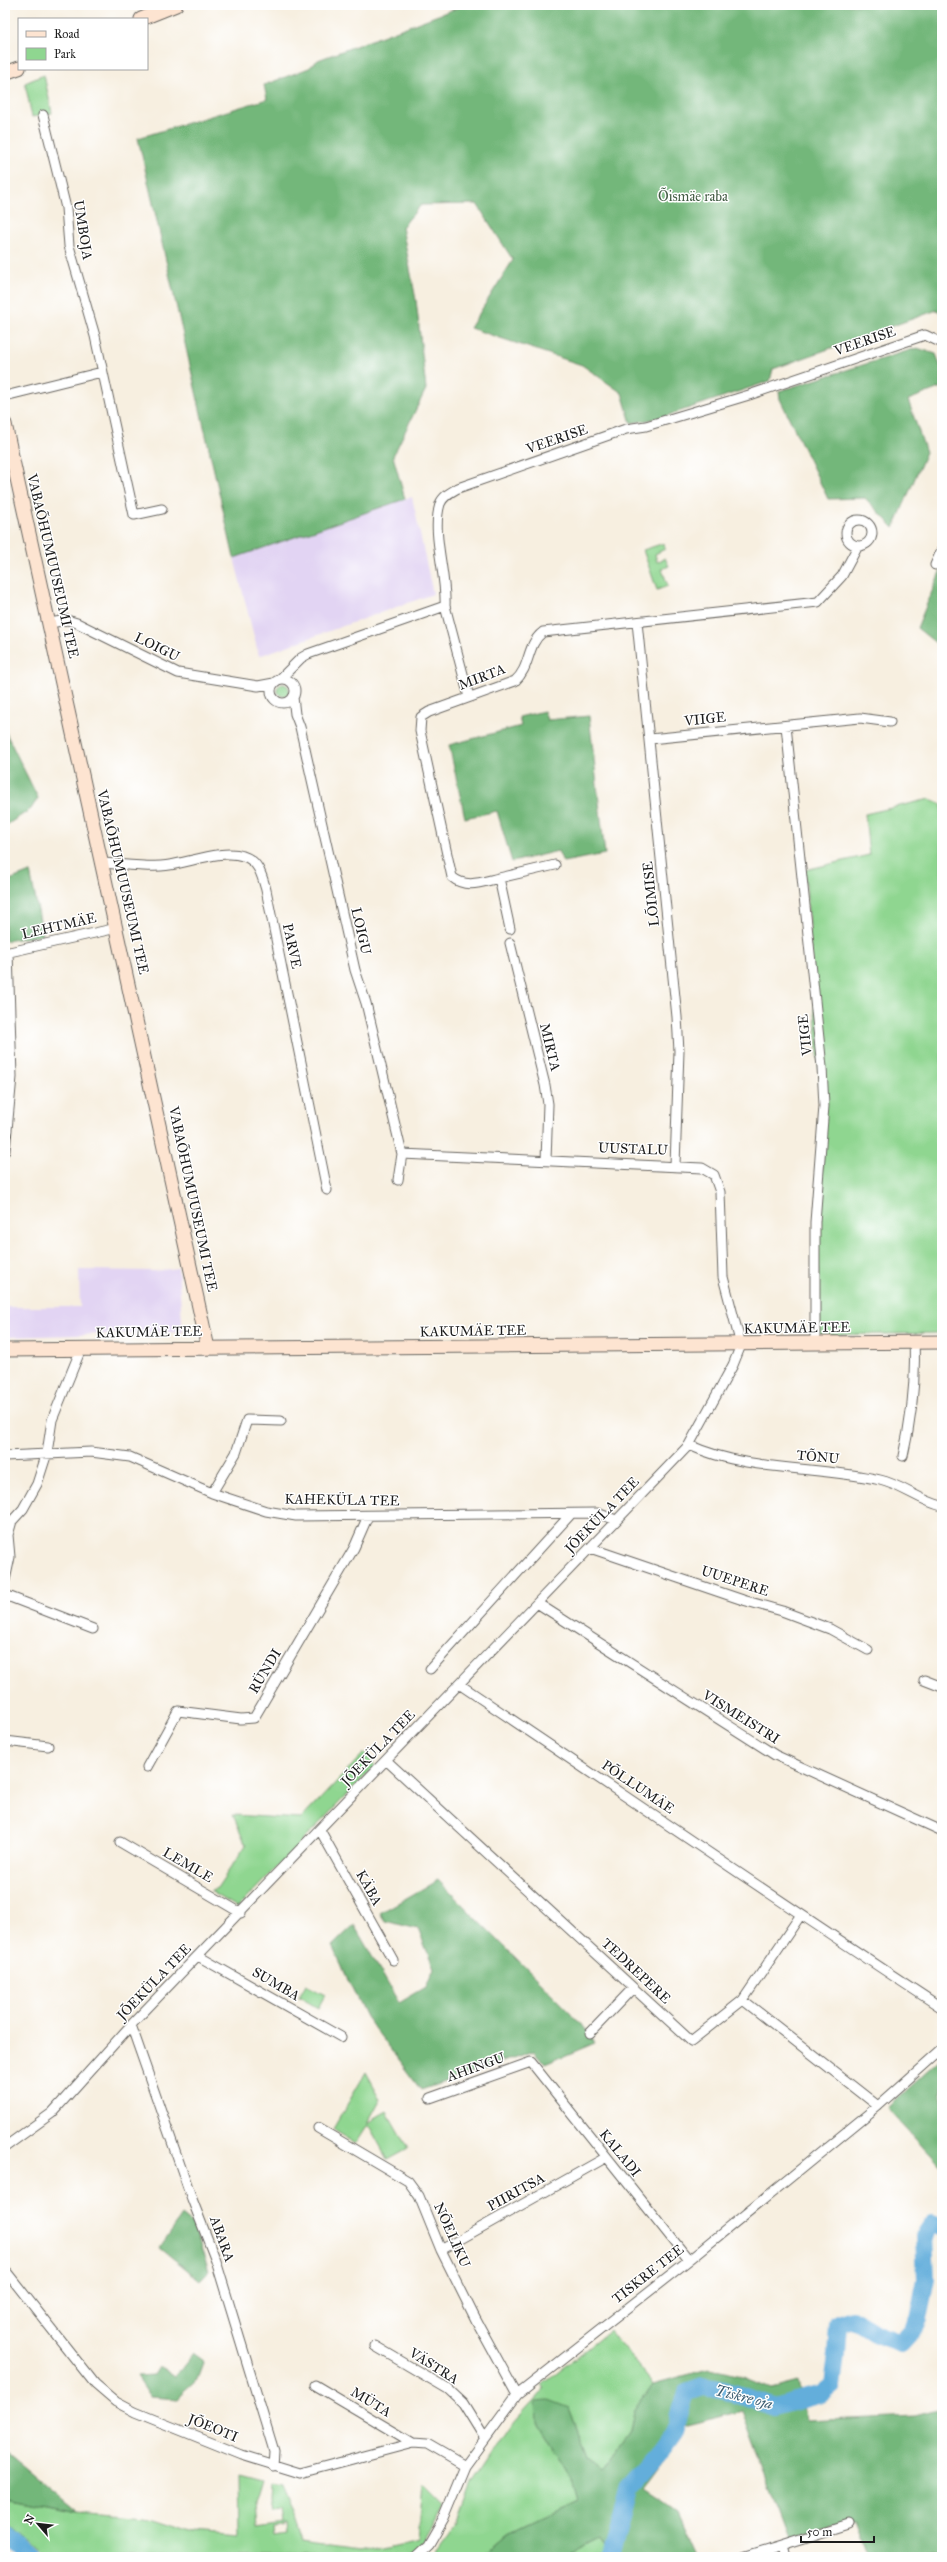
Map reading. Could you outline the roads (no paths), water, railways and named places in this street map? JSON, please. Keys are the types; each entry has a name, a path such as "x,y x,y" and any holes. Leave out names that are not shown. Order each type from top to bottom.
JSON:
{"street":[{"path":"144,18 176,5"},
{"path":"5,73 18,68"},
{"name":"UMBOJA","path":"43,115 66,208 68,246 95,336 134,515 162,509"},
{"name":"VEERISE","path":"469,697 445,606 446,590 438,529 440,504 448,493 466,484 626,429 646,426 749,395 925,335 942,343"},
{"path":"5,396 102,372"},
{"name":"VABAÕHUMUUSEUMI TEE","path":"5,424 50,623 208,1348"},
{"name":"MIRTA","path":"499,878 467,884 459,883 452,877 420,731 421,717 429,712 515,681 523,673 532,645 543,632 818,602 842,576 858,546"},
{"path":"935,566 942,549"},
{"path":"293,665 293,684 295,690 293,697 283,702 273,697 272,690 277,681 293,665 308,654 445,606"},
{"name":"LOIGU","path":"50,623 66,620 77,623 178,673 189,676 258,686 277,681"},
{"name":"LÕIMISE","path":"637,622 678,1024 679,1051 675,1165"},
{"path":"277,681 287,679 293,684"},
{"name":"LOIGU","path":"258,686 273,697"},
{"name":"LOIGU","path":"293,697 295,714 300,727 355,970 366,1003 402,1154"},
{"name":"LOIGU","path":"283,702 295,714"},
{"name":"VIIGE","path":"650,739 860,718 890,722"},
{"name":"VIIGE","path":"786,726 822,1067 824,1106 815,1222 815,1343"},
{"name":"PARVE","path":"102,863 161,866 227,855 243,856 254,862 261,872 266,890 327,1190"},
{"path":"510,929 499,878 555,865"},
{"name":"LEHTMÄE","path":"5,1151 12,1077 6,953 117,928"},
{"name":"MIRTA","path":"510,943 545,1085 548,1104 546,1160"},
{"path":"398,1180 402,1154"},
{"name":"UUSTALU","path":"402,1154 675,1165 702,1168 714,1175 720,1192 723,1277 741,1345"},
{"path":"903,1456 912,1421 915,1388 914,1342"},
{"name":"KAKUMÄE TEE","path":"5,1350 208,1348 290,1349 942,1342"},
{"name":"JÕEKÜLA TEE","path":"5,2147 52,2113 132,2025 689,1445 733,1365 741,1345"},
{"path":"5,1580 10,1558 8,1536 12,1521 23,1509 37,1484 47,1454 52,1420 81,1349"},
{"path":"212,1493 236,1453 247,1420 281,1421"},
{"name":"TÕNU","path":"689,1445 706,1453 788,1468 845,1474 882,1481 942,1506"},
{"name":"KAHEKÜLA TEE","path":"5,1456 92,1452 130,1457 212,1493 266,1511 296,1516 597,1513 616,1520"},
{"path":"430,1669 571,1514"},
{"name":"RÜNDI","path":"146,1766 178,1711 241,1719 254,1718 354,1548 368,1516"},
{"name":"UUEPERE","path":"590,1548 743,1600 782,1611 830,1629 868,1650"},
{"path":"5,1595 93,1629"},
{"name":"VISMEISTRI","path":"537,1603 775,1755 942,1831"},
{"path":"924,1680 942,1687"},
{"name":"PÕLLUMÄE","path":"459,1684 690,1838 800,1916 942,2008"},
{"path":"5,1741 48,1746"},
{"name":"TEDREPERE","path":"386,1760 691,2041 743,2000"},
{"name":"KÄBA","path":"320,1830 393,1960"},
{"name":"LEMLE","path":"120,1842 241,1913"},
{"path":"800,1916 743,2000 878,2106"},
{"name":"SUMBA","path":"198,1956 341,2037"},
{"path":"590,2033 633,1988"},
{"name":"ABARA","path":"132,2025 190,2196 216,2261 274,2451 273,2466"},
{"name":"TISKRE TEE","path":"415,2557 428,2545 443,2519 465,2466 484,2437 517,2394 689,2260 878,2106 942,2049"},
{"name":"AHINGU","path":"430,2098 531,2062"},
{"name":"KALADI","path":"531,2062 605,2158 689,2260"},
{"name":"NÕELIKU","path":"318,2128 408,2181 420,2196 441,2250 476,2320 517,2394"},
{"name":"PIIRITSA","path":"441,2250 605,2158"},
{"name":"JÕEOTI","path":"5,2270 95,2384 116,2402 135,2412 273,2466 300,2473 413,2443 427,2444 465,2466"},
{"name":"VÄSTRA","path":"374,2346 448,2388 463,2403 484,2437"},
{"name":"MÜTA","path":"315,2385 413,2443"},
{"path":"743,2557 848,2524"},
{"path":"782,2545 785,2557"}],"waterway":[{"name":"Tiskre oja","path":"610,2557 628,2487 659,2452 674,2431 686,2393 703,2387 735,2393 774,2407 822,2394 832,2386 838,2324 852,2319 876,2334 901,2343 912,2331 918,2319 926,2279 924,2236 933,2223 942,2227"},
{"name":"Tiskre oja","path":"5,2533 31,2557"}],"park label":[{"name":"Õismäe raba","path":"693,196"}]}
